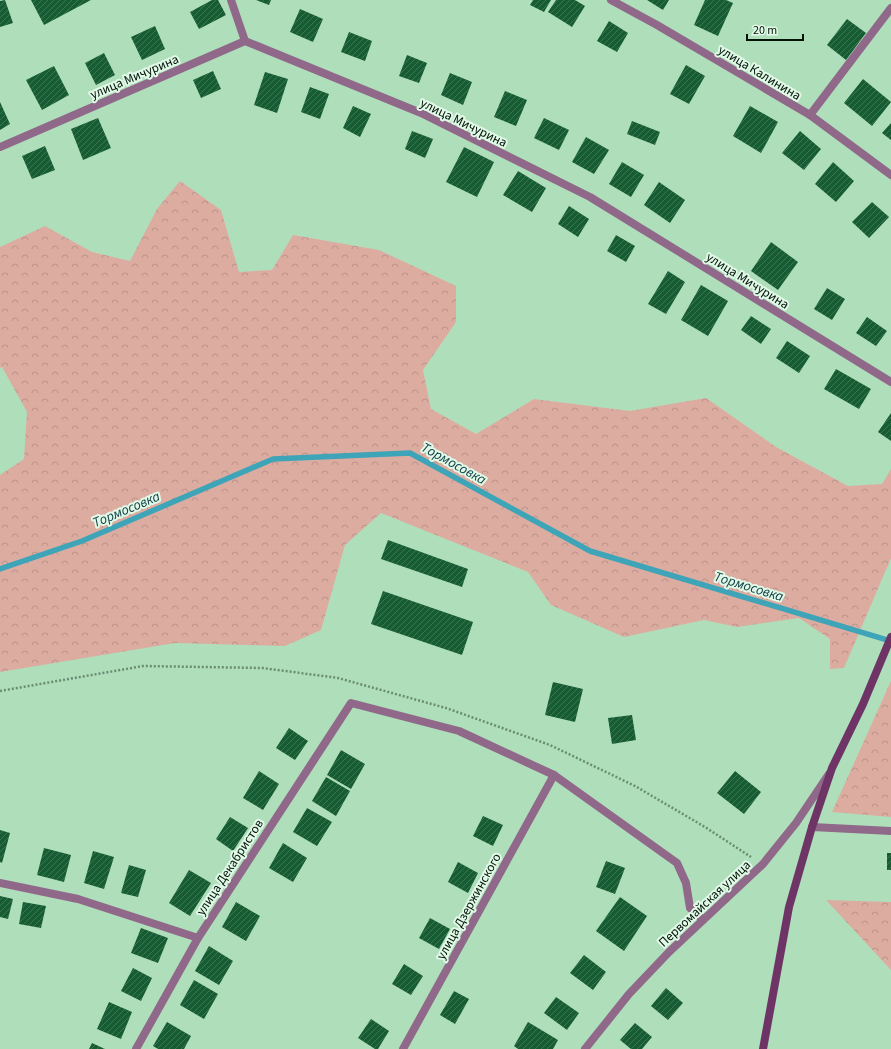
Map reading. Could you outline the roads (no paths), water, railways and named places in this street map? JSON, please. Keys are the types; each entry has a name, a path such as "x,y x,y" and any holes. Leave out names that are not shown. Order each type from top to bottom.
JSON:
{"main road":[{"name":"Первомайская улица","path":"763,1049 789,907 812,827 832,768 863,704 891,637"}],"street":[{"path":"231,0 245,41"},
{"name":"улица Калинина","path":"611,0 657,25 810,115 891,175"},
{"path":"810,115 891,8"},
{"name":"улица Мичурина","path":"0,147 245,41 421,113 590,197 891,382"},
{"name":"улица Декабристов","path":"136,1049 198,938 351,702 459,731 554,775"},
{"name":"Первомайская улица","path":"585,1049 629,994 669,952 763,864 796,823 832,768"},
{"path":"554,775 677,863 686,882 690,908 703,920"},
{"name":"улица Дзержинского","path":"403,1049 554,775"},
{"path":"812,827 891,831"},
{"path":"0,883 78,899 198,938"}],"waterway":[{"name":"Тормосовка","path":"0,569 82,541 273,459 410,453 590,551 891,641"}]}
